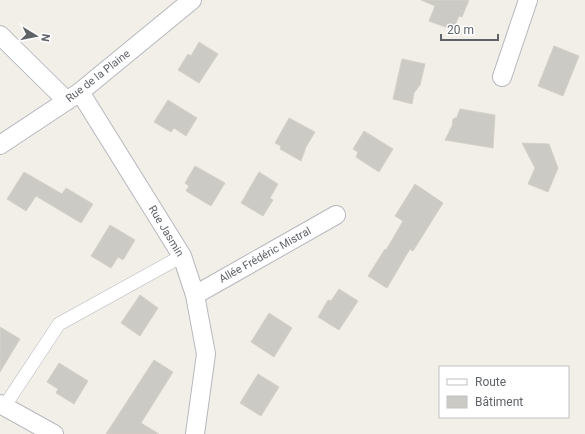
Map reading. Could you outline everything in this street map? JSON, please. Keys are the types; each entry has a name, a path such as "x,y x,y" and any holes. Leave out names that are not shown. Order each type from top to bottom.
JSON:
{"street":[{"name":"Rue de la Plaine","path":"0,145 74,97 192,0"},
{"path":"502,77 528,0"},
{"name":"Rue Jasmin","path":"0,35 74,97 182,256 195,295 206,354 195,434"},
{"name":"Allée Frédéric Mistral","path":"195,295 336,215"},
{"path":"54,434 2,406 59,324 182,256"}],"building":[{"path":"421,0 469,0 462,17 459,16 453,30 429,21 435,6"},
{"path":"199,42 218,54 199,83 178,70 188,54 191,56"},
{"path":"554,46 579,56 563,96 538,86"},
{"path":"402,59 425,64 420,85 414,93 412,104 393,99"},
{"path":"168,100 197,118 186,136 174,128 171,132 154,122"},
{"path":"460,109 495,115 493,148 445,140 452,126 453,119 457,117"},
{"path":"289,118 315,132 306,147 301,161 280,149 281,146 275,143"},
{"path":"364,131 393,149 379,172 356,157 358,152 353,149"},
{"path":"522,143 549,144 558,168 548,192 528,184 535,168"},
{"path":"195,166 225,183 211,206 186,191 189,186 185,183"},
{"path":"24,172 62,194 66,188 93,204 81,223 36,196 26,211 7,199"},
{"path":"259,172 278,184 270,198 273,200 263,216 241,203"},
{"path":"415,184 443,203 413,251 410,249 387,288 368,276 385,249 386,250 403,221 395,216"},
{"path":"110,225 135,240 123,260 118,257 111,268 91,256"},
{"path":"339,289 358,301 339,330 318,317 328,300 331,301"},
{"path":"140,295 158,308 140,336 121,323"},
{"path":"269,313 292,328 274,357 251,342"},
{"path":"0,327 20,339 0,372"},
{"path":"154,360 173,372 141,423 159,434 106,434"},
{"path":"59,363 88,381 74,404 56,393 58,389 47,382"},
{"path":"258,374 279,387 261,416 240,403"}]}
